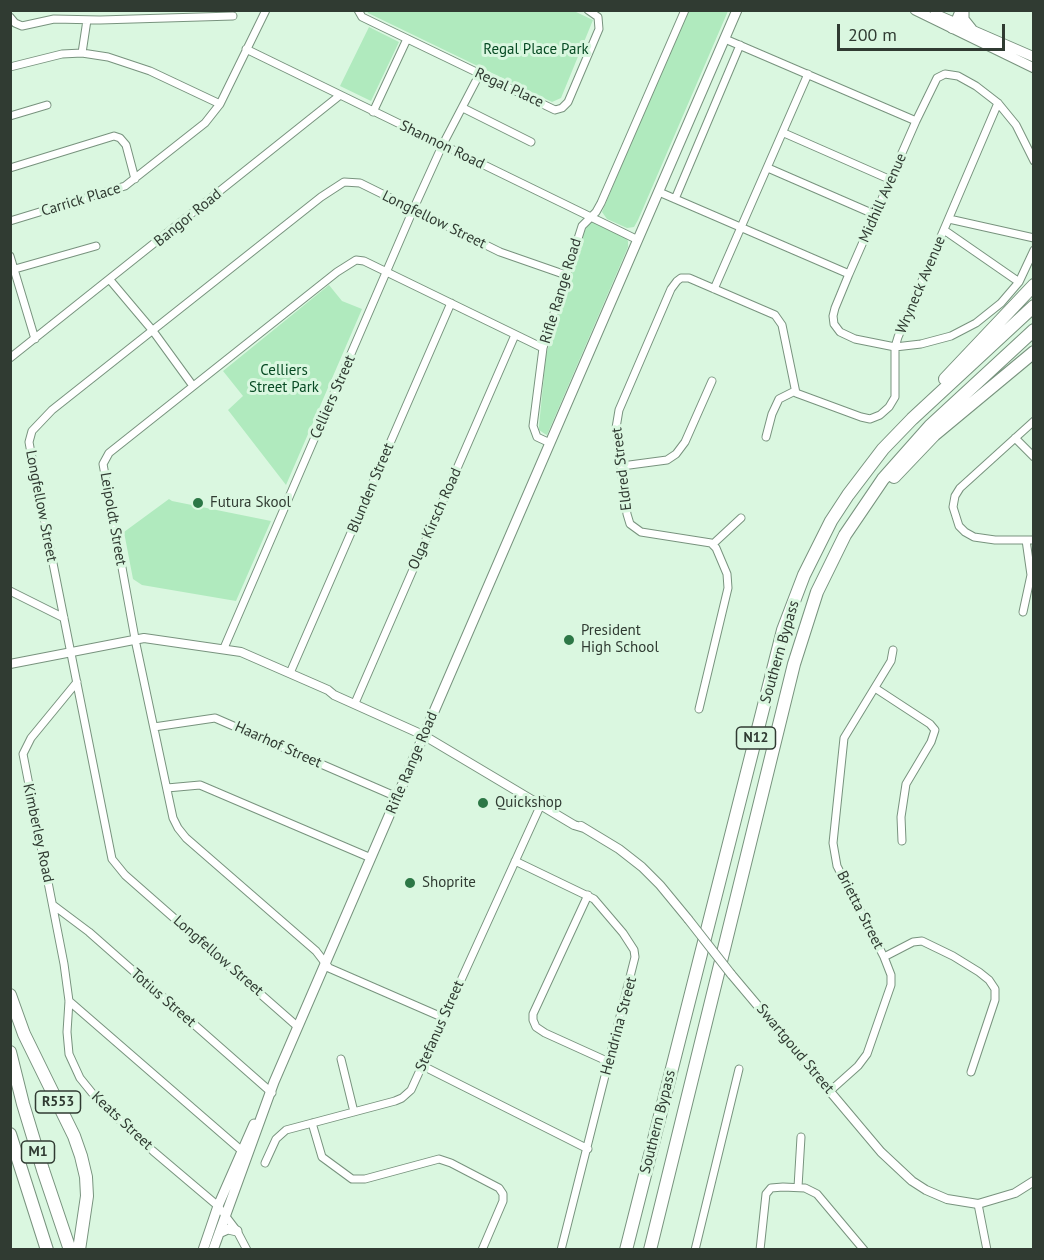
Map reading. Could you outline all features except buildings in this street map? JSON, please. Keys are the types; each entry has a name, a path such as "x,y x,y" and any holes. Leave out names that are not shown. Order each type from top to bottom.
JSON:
{"highway":[{"path":"912,419 950,374 1034,285"},
{"name":"Southern Bypass","path":"626,1250 789,613 804,574 831,521 867,468 912,419 1034,306"},
{"name":"Southern Bypass","path":"650,1250 796,656 811,609 832,560 869,497 903,454 1034,330"},
{"path":"832,560 883,491 911,458 959,413 1034,352"},
{"name":"R553","path":"10,995 24,1034 74,1136 86,1177 86,1214 79,1250"},
{"name":"M1","path":"10,1052 43,1170 70,1250"},
{"name":"M1","path":"10,1134 47,1250"}],"main road":[{"name":"Rifle Range Road","path":"203,1250 218,1206 298,1027 736,10"},
{"path":"915,10 1034,57"},
{"path":"928,10 953,26 1034,68"},
{"path":"962,10 966,22 977,34"},
{"name":"Rifle Range Road","path":"213,1250 271,1088"},
{"path":"219,1233 228,1229 237,1231"}],"street":[{"path":"135,179 205,123 220,104 266,10"},
{"name":"Regal Place","path":"358,10 362,16 407,39 552,108 562,108 568,102 600,26 598,17 588,10"},
{"name":"Rifle Range Road","path":"550,443 537,437 533,426 543,348 582,226 602,203 685,10"},
{"path":"953,26 962,10"},
{"path":"10,17 15,24 20,26 54,19 233,16"},
{"path":"82,53 87,20"},
{"path":"373,112 407,39"},
{"path":"725,39 916,121"},
{"path":"675,199 740,45"},
{"name":"Shannon Road","path":"246,49 638,240"},
{"path":"10,67 48,56 82,53 108,57 136,65 220,104"},
{"path":"766,437 779,399 795,392 780,321 770,313 714,289 808,74"},
{"name":"Midhill Avenue","path":"895,347 863,341 837,329 833,316 849,274 937,78 945,74 958,76 998,103"},
{"name":"Celliers Street","path":"224,648 413,210 442,146 480,75"},
{"name":"Bangor Road","path":"35,339 339,96"},
{"path":"998,103 1016,125 1034,161"},
{"name":"Wryneck Avenue","path":"795,392 800,396 861,417 874,418 889,407 895,397 895,347 998,103"},
{"path":"10,116 47,105"},
{"path":"463,108 531,142"},
{"path":"784,133 891,180"},
{"name":"Carrick Place","path":"10,168 114,136 120,138 126,145 135,179 121,188 10,221"},
{"path":"768,168 876,215"},
{"name":"Longfellow Street","path":"298,1027 115,864 109,846 72,652 63,618 31,453 30,436 35,426 52,410 339,185 348,181 360,183 500,252 566,275"},
{"path":"659,192 849,274"},
{"path":"949,219 1034,238"},
{"path":"944,230 1019,282"},
{"path":"15,269 96,246"},
{"path":"895,347 939,340 964,330 991,312 1019,282 1034,250"},
{"path":"10,256 35,339 10,358"},
{"name":"Leipoldt Street","path":"325,964 316,951 183,835 173,818 135,639 104,473 104,460 109,453 348,264 360,260 543,348"},
{"name":"Eldred Street","path":"713,544 641,532 633,528 627,514 616,428 619,410 676,281 689,278 714,289"},
{"path":"110,280 153,331 193,386"},
{"name":"Blunden Street","path":"290,673 451,303"},
{"name":"Olga Kirsch Road","path":"356,701 515,335"},
{"path":"622,466 667,460 676,454 685,442 712,381"},
{"path":"1023,612 1031,575 1030,540 995,540 974,537 962,530 953,512 953,500 960,488 1034,421"},
{"path":"1015,438 1034,457"},
{"path":"699,709 729,583 713,544 741,518"},
{"path":"10,591 63,618"},
{"name":"Swartgoud Street","path":"10,664 135,639 224,648 241,652 424,733 619,849 642,867 660,885 731,974 890,1162 912,1181 937,1196 957,1202 978,1204 1015,1193 1034,1180"},
{"name":"Brietta Street","path":"830,1091 863,1061 872,1044 891,985 891,975 884,957 840,873 833,848 843,738 891,661 893,650"},
{"name":"Kimberley Road","path":"69,1001 53,904 23,754 31,738 77,682"},
{"path":"875,688 930,724 935,730 932,742 906,784 901,817 902,841"},
{"name":"Haarhof Street","path":"154,727 214,718 397,797"},
{"path":"167,788 200,785 371,858"},
{"name":"Stefanus Street","path":"265,1164 276,1139 282,1132 402,1098 411,1090 542,802"},
{"name":"Hendrina Street","path":"515,861 588,895 606,911 635,953 634,968 561,1250"},
{"path":"588,895 533,1014 533,1020 536,1027 545,1033 609,1062"},
{"name":"Totius Street","path":"53,904 89,932 271,1088"},
{"path":"884,957 913,942 922,941 980,972 989,980 995,989 995,1000 971,1072"},
{"path":"325,964 331,969 444,1018"},
{"path":"69,1001 242,1151"},
{"name":"Keats Street","path":"69,1001 67,1045 72,1063 88,1089 116,1118 226,1214 247,1250"},
{"path":"341,1059 354,1112"},
{"path":"423,1066 588,1149"},
{"path":"695,1250 739,1069"},
{"path":"312,1123 322,1157 352,1179 364,1179 440,1159 451,1162 499,1188 503,1194 503,1201 482,1250"},
{"path":"798,1187 801,1137"},
{"path":"760,1250 764,1199 768,1191 775,1187 798,1187 817,1194 864,1250"},
{"path":"978,1204 987,1250"}],"green space":[{"name":"Regal Place Park","path":"367,11 574,11 593,20 561,98 552,102"},
{"path":"687,11 728,11 638,220 634,227 627,228 607,219 602,212"},
{"path":"369,27 399,42 371,101 340,86"},
{"path":"590,222 596,222 626,238 628,247 547,435 539,430 546,355 583,233"},
{"name":"Celliers Street Park","path":"329,285 342,301 362,309 286,485 228,410 243,396 223,371"},
{"path":"169,499 271,521 236,601 142,585 133,579 124,532"}],"place":[{"name":"Futura Skool","path":"198,503"},
{"name":"President High School","path":"569,640"},
{"name":"Quickshop","path":"483,803"},
{"name":"Shoprite","path":"410,883"}]}
